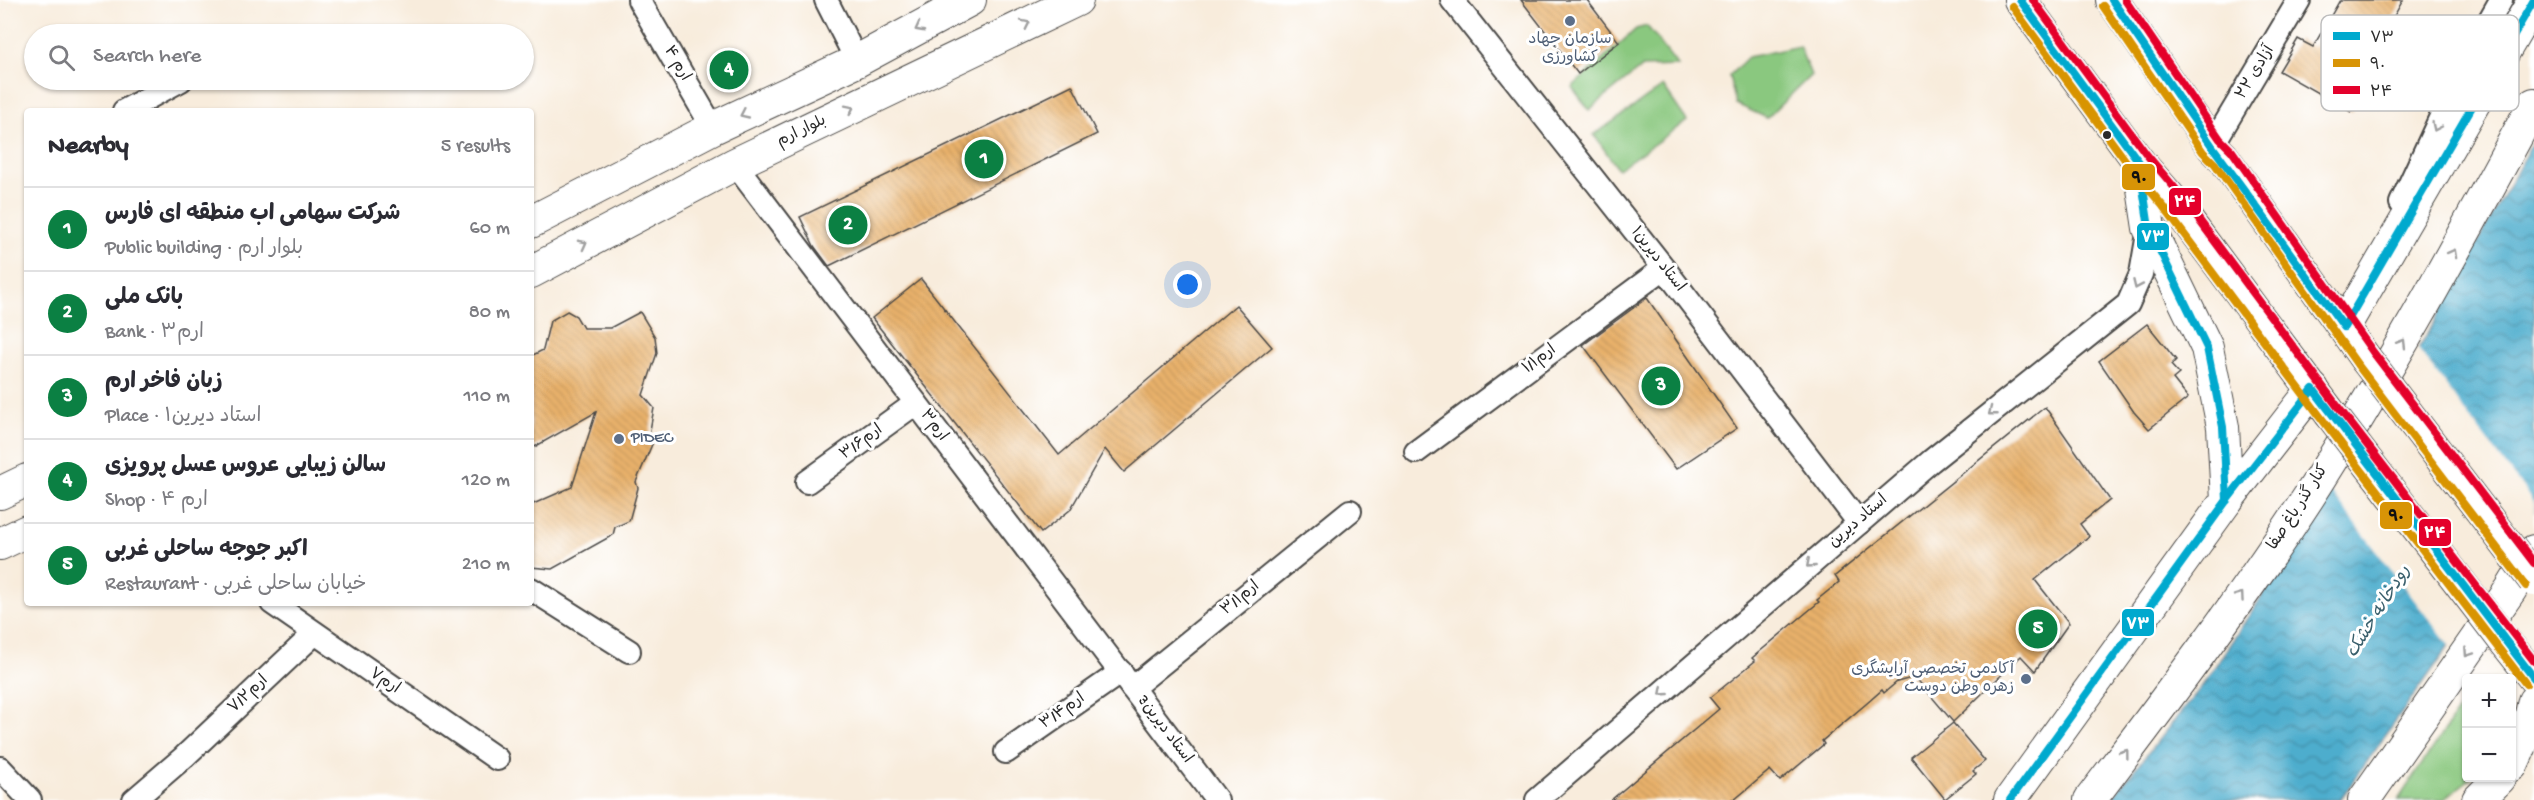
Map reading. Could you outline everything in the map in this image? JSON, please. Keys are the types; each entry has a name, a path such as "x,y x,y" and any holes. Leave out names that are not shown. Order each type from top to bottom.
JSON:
{"main road":[{"path":"534,220 713,128 857,61 970,0"},
{"name":"بلوار ارم","path":"534,270 735,164 1077,0"},
{"path":"2020,0 2139,162 2171,199 2534,678"},
{"path":"2112,0 2212,146 2223,157 2365,358 2534,580"},
{"path":"2519,26 2534,0"},
{"name":"کنار گذر باغ صفا","path":"2090,800 2198,658 2308,498 2425,305 2534,104"},
{"path":"2344,327 2470,111"},
{"path":"2139,162 2149,228 2207,348 2223,427 2227,500"},
{"path":"2010,800 2227,500 2322,401"},
{"path":"0,544 24,532"},
{"path":"2364,800 2498,608 2534,551"},
{"path":"2516,755 2527,732 2534,701"},
{"path":"2478,800 2495,782"}],"street":[{"name":"ارم ۴","path":"639,0 713,128"},
{"path":"826,0 857,61"},
{"name":"استاد دیرین۱","path":"1452,0 1664,268 1858,523"},
{"name":"آزادی ۲۲","path":"2212,146 2299,0"},
{"path":"2492,15 2501,0"},
{"path":"130,108 163,90"},
{"path":"2344,327 2444,111"},
{"name":"ارم۳","path":"735,164 1126,680"},
{"name":"استاد دیرین","path":"1537,800 1931,461 2128,304 2141,274 2149,228"},
{"name":"۱/۱ارم","path":"1416,452 1664,268"},
{"name":"۳/۶ارم","path":"807,482 916,403"},
{"name":"۳/۱ارم","path":"1126,680 1350,511"},
{"path":"534,591 629,651"},
{"name":"ارم۷","path":"276,606 497,759"},
{"name":"۷/۲ارم","path":"134,800 184,757 314,634"},
{"name":"۳/۴ارم","path":"1006,752 1126,680"},
{"name":"3استاد دیرین","path":"1126,680 1216,800"},
{"path":"0,768 30,800"}],"green space":[{"path":"1647,26 1678,66 1642,67 1589,110 1572,87 1636,29"},
{"path":"1799,46 1811,75 1767,118 1736,104 1729,76 1748,57"},
{"path":"1663,86 1687,121 1618,169 1594,135"},
{"path":"2462,704 2462,782 2466,782 2443,800 2398,800"}],"water":[{"name":"رودخانه خشک","path":"2534,139 2534,512 2438,662 2340,800 2110,800 2202,686 2318,512 2434,323"}],"pier":[{"path":"2416,346 2534,503 2534,518 2451,648 2329,489"}],"building":[{"name":"سازمان جهاد کشاورزی","path":"1521,0 1587,0 1619,42 1578,74"},
{"path":"2340,0 2403,0 2395,15 2331,15"},
{"path":"2321,33 2321,95 2279,71 2298,39 2313,47"},
{"path":"1072,85 1097,134 829,266 814,246 800,217"},
{"path":"921,279 1059,455 1236,305 1272,347 1124,472 1105,449 1070,510 1041,533 872,318"},
{"path":"1647,298 1737,428 1676,469 1583,345"},
{"name":"PIDEC","path":"567,311 576,316 583,328 610,328 640,312 655,337 657,353 643,395 654,408 649,436 653,442 636,482 638,488 629,521 615,527 613,535 552,569 534,567 534,504 572,487 596,412 534,447 534,354 543,350 550,321"},
{"path":"2147,324 2176,360 2171,365 2179,374 2173,379 2188,398 2149,429 2134,412 2099,361"},
{"path":"2045,407 2110,500 2080,524 2089,536 2035,580 2069,623 2035,671 2021,656 1953,722 1915,677 1897,682 1884,693 1882,690 1822,741 1824,744 1780,781 1770,770 1734,800 1611,800 1719,709 1710,698 1755,661 1752,658 1819,602 1817,600 1839,582 1835,576"},
{"path":"1953,723 1985,761 1973,771 1976,774 1945,799 1911,757"}],"transit line":[{"name":"۷۳","path":"2020,0 2139,162 2149,228 2207,348 2223,427 2227,500"},
{"name":"۲۴","path":"2033,0 2338,407 2534,661"},
{"name":"۷۳","path":"2112,0 2212,146 2344,327 2470,111"},
{"name":"۲۴","path":"2125,0 2220,139 2232,151 2373,352 2534,563"},
{"name":"۷۳","path":"2519,26 2534,0"},
{"name":"۹۰","path":"2012,6 2131,168 2163,206 2322,419 2526,684"},
{"name":"۹۰","path":"2103,6 2203,152 2215,164 2357,364 2526,586"},
{"name":"۷۳","path":"2010,800 2227,500 2313,389 2534,678"}],"place":[{"name":"سازمان جهاد کشاورزی","path":"1570,21"},
{"name":"سالن زیبایی عروس عسل پرويزی","path":"729,70"},
{"name":"شرکت سهامی اب منطقه ای فارس","path":"984,159"},
{"name":"بانک ملی","path":"848,225"},
{"name":"زبان فاخر ارم","path":"1661,386"},
{"name":"PIDEC","path":"619,439"},
{"name":"اکبر جوجه ساحلی غربی","path":"2038,629"},
{"name":"آکادمی تخصصی آرایشگری زهره وطن دوست","path":"2026,679"}]}
